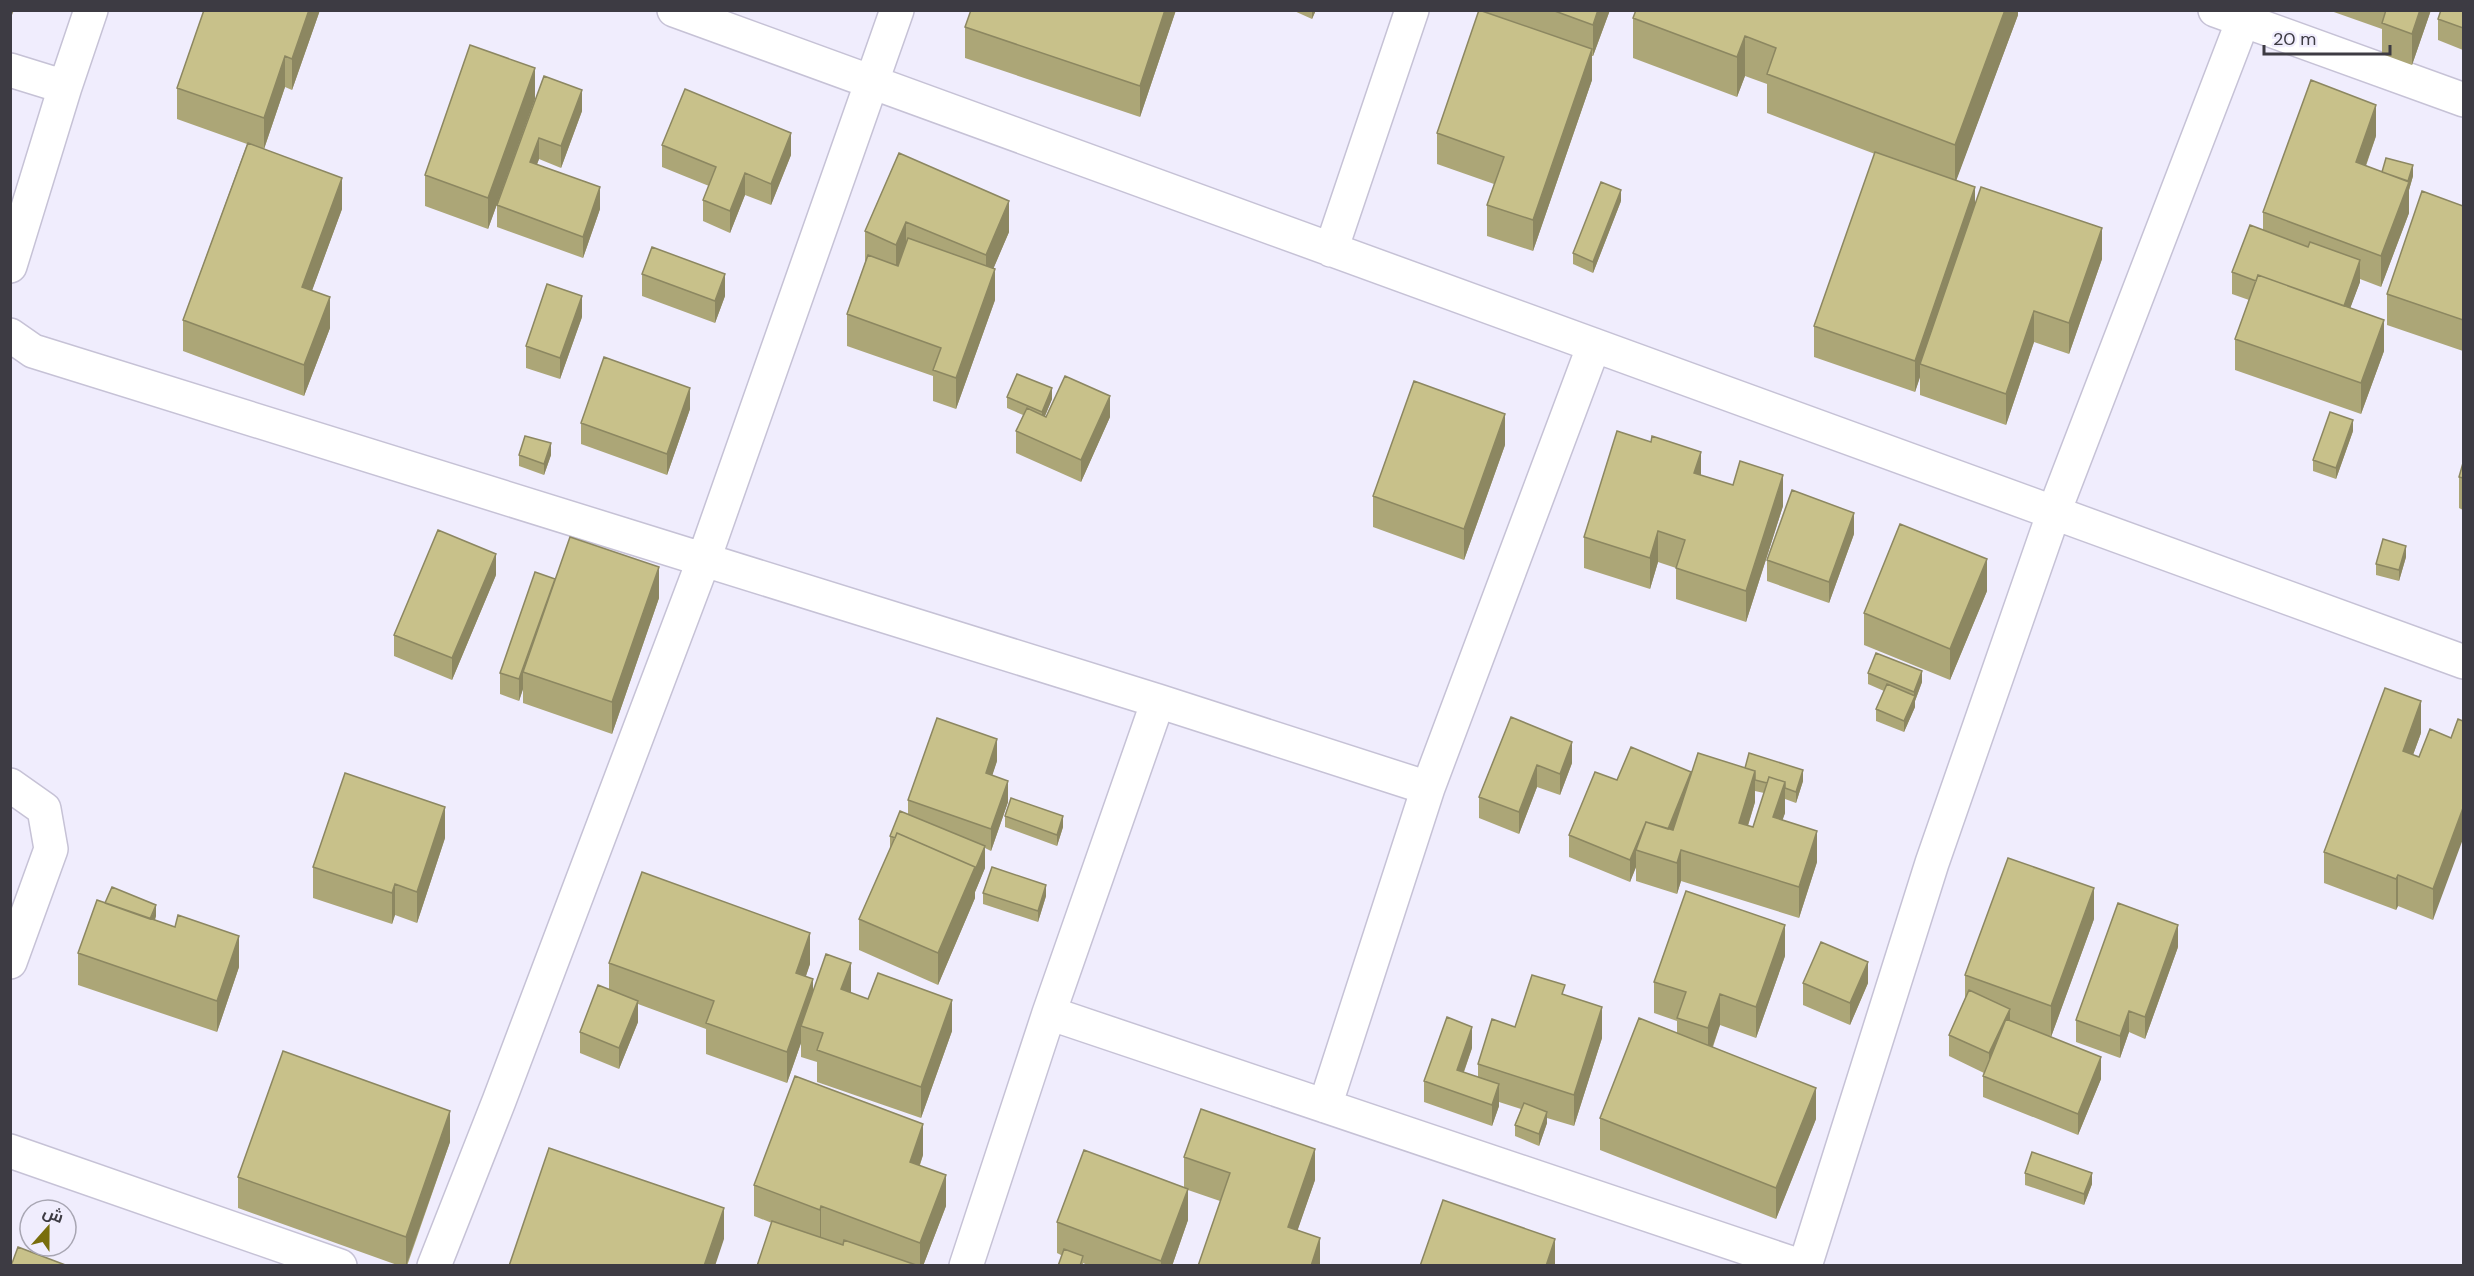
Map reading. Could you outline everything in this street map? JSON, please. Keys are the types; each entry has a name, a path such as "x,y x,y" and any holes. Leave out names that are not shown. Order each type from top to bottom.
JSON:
{"street":[{"path":"10,266 91,10"},
{"path":"674,10 2463,662"},
{"path":"434,1266 495,1112 704,559 897,10"},
{"path":"1331,250 1412,10"},
{"path":"1805,1266 1932,863 2055,512 2235,14 2463,100"},
{"path":"10,70 65,87"},
{"path":"10,335 33,351 1158,701 1428,788"},
{"path":"1325,1106 1428,788 1594,345"},
{"path":"966,1266 1049,1013 1158,701"},
{"path":"10,785 44,809 51,849 10,962"},
{"path":"1049,1013 1800,1266"},
{"path":"10,1151 340,1266"}],"building":[{"path":"204,10 309,10 292,59 285,56 264,118 177,88"},
{"path":"971,10 1165,10 1140,86 965,27"},
{"path":"1479,10 1592,49 1533,220 1487,205 1504,157 1437,133"},
{"path":"1552,10 1598,10 1593,25"},
{"path":"1636,10 2005,10 1955,145 1767,74 1776,48 1745,36 1737,57 1633,18"},
{"path":"2386,10 2420,10 2412,34 2382,23"},
{"path":"2441,10 2463,10 2463,28 2438,19"},
{"path":"470,45 535,68 488,198 425,175"},
{"path":"544,76 582,90 561,146 539,138 530,162 600,187 583,237 497,205"},
{"path":"2311,80 2376,105 2356,162 2409,182 2381,256 2263,212"},
{"path":"685,89 791,133 771,184 745,173 730,211 703,200 716,167 662,145"},
{"path":"248,143 342,178 302,287 330,297 304,365 183,320"},
{"path":"1875,152 1975,187 1915,361 1814,326"},
{"path":"899,153 1009,201 986,255 906,222 896,245 865,231"},
{"path":"2386,158 2413,165 2408,181 2382,172"},
{"path":"1601,182 1621,190 1593,262 1573,253"},
{"path":"1981,187 2102,228 2069,323 2034,311 2006,394 1920,364"},
{"path":"2422,191 2463,206 2463,320 2387,294"},
{"path":"2250,225 2308,247 2310,242 2360,260 2344,306 2258,275 2256,281 2232,272"},
{"path":"908,238 995,269 956,378 933,370 941,348 847,314 868,255 898,266"},
{"path":"652,247 725,274 715,301 642,274"},
{"path":"2258,275 2384,320 2361,383 2235,339"},
{"path":"547,284 582,296 560,358 526,346"},
{"path":"604,357 690,388 667,454 581,423"},
{"path":"1017,374 1052,388 1042,412 1007,397"},
{"path":"1065,376 1110,396 1081,460 1016,431 1027,408 1046,417"},
{"path":"1414,381 1505,414 1464,529 1373,496"},
{"path":"2330,412 2353,420 2336,468 2313,460"},
{"path":"1617,431 1651,442 1652,436 1701,452 1694,473 1733,485 1740,461 1783,475 1746,591 1676,568 1685,540 1658,531 1650,558 1584,537"},
{"path":"525,436 551,443 544,464 519,455"},
{"path":"2463,463 2463,478 2459,477"},
{"path":"1792,490 1854,513 1829,582 1767,560"},
{"path":"1900,524 1987,559 1950,649 1864,613"},
{"path":"438,530 496,554 452,658 394,635"},
{"path":"570,537 659,567 612,702 523,672"},
{"path":"2383,539 2406,546 2399,570 2376,564"},
{"path":"535,572 555,579 519,679 500,673"},
{"path":"1876,653 1922,671 1914,692 1868,673"},
{"path":"1887,684 1915,696 1904,721 1876,709"},
{"path":"2385,688 2421,701 2403,751 2419,757 2430,729 2451,738 2458,719 2463,721 2463,808 2433,889 2398,875 2396,879 2324,852"},
{"path":"1511,717 1572,742 1560,774 1537,765 1519,812 1479,797"},
{"path":"937,718 997,739 986,773 1008,781 991,829 908,800"},
{"path":"1631,747 1691,772 1668,829 1646,822 1630,860 1569,835 1595,772 1617,780"},
{"path":"1698,753 1755,771 1739,823 1753,827 1769,777 1785,782 1773,817 1817,831 1799,887 1681,850 1677,863 1636,850 1646,822 1673,830"},
{"path":"1749,753 1803,770 1796,792 1785,788 1785,782 1769,777 1767,783 1755,780 1755,771 1745,768"},
{"path":"345,773 445,807 417,892 395,884 392,893 313,867"},
{"path":"1011,798 1063,816 1057,835 1005,816"},
{"path":"900,811 985,846 975,870 975,867 897,833 895,838 890,836"},
{"path":"897,833 975,867 938,953 859,919"},
{"path":"2008,858 2094,888 2051,1006 1965,975"},
{"path":"992,867 1046,885 1038,911 983,893"},
{"path":"642,872 810,933 796,973 813,979 787,1052 706,1023 714,1001 609,963"},
{"path":"112,887 156,905 150,919 105,903"},
{"path":"1686,891 1785,925 1756,1007 1720,994 1708,1028 1677,1018 1686,992 1654,982"},
{"path":"97,900 175,927 178,915 239,936 217,1001 78,953"},
{"path":"2118,903 2178,925 2145,1017 2129,1011 2120,1036 2076,1020"},
{"path":"1821,942 1868,962 1850,1003 1803,983"},
{"path":"826,954 851,963 841,989 868,999 878,973 952,1000 921,1087 817,1050 823,1033 801,1026"},
{"path":"1532,975 1565,985 1562,994 1602,1007 1574,1095 1478,1064 1492,1019 1515,1027"},
{"path":"598,985 638,1001 619,1048 580,1032"},
{"path":"1969,990 2010,1009 1989,1053 1949,1035"},
{"path":"1447,1017 1472,1027 1457,1070 1499,1084 1492,1105 1424,1081"},
{"path":"1639,1018 1816,1088 1776,1188 1600,1118"},
{"path":"2006,1019 2101,1057 2078,1114 1983,1076"},
{"path":"283,1051 450,1111 406,1237 238,1177"},
{"path":"795,1076 923,1124 910,1162 946,1175 920,1243 821,1206 820,1210 754,1185"},
{"path":"1524,1103 1547,1112 1539,1134 1515,1125"},
{"path":"1201,1109 1315,1149 1288,1227 1320,1238 1311,1266 1198,1266 1230,1173 1184,1157"},
{"path":"549,1148 724,1208 704,1266 509,1266"},
{"path":"1084,1150 1188,1189 1161,1261 1057,1222"},
{"path":"2032,1152 2092,1173 2084,1194 2025,1173"},
{"path":"1443,1200 1555,1239 1546,1266 1420,1266"},
{"path":"772,1221 843,1245 844,1240 919,1266 757,1266"},
{"path":"18,1247 18,1258 47,1258 68,1266 11,1266"},
{"path":"1064,1249 1083,1256 1080,1266 1058,1266"}]}
